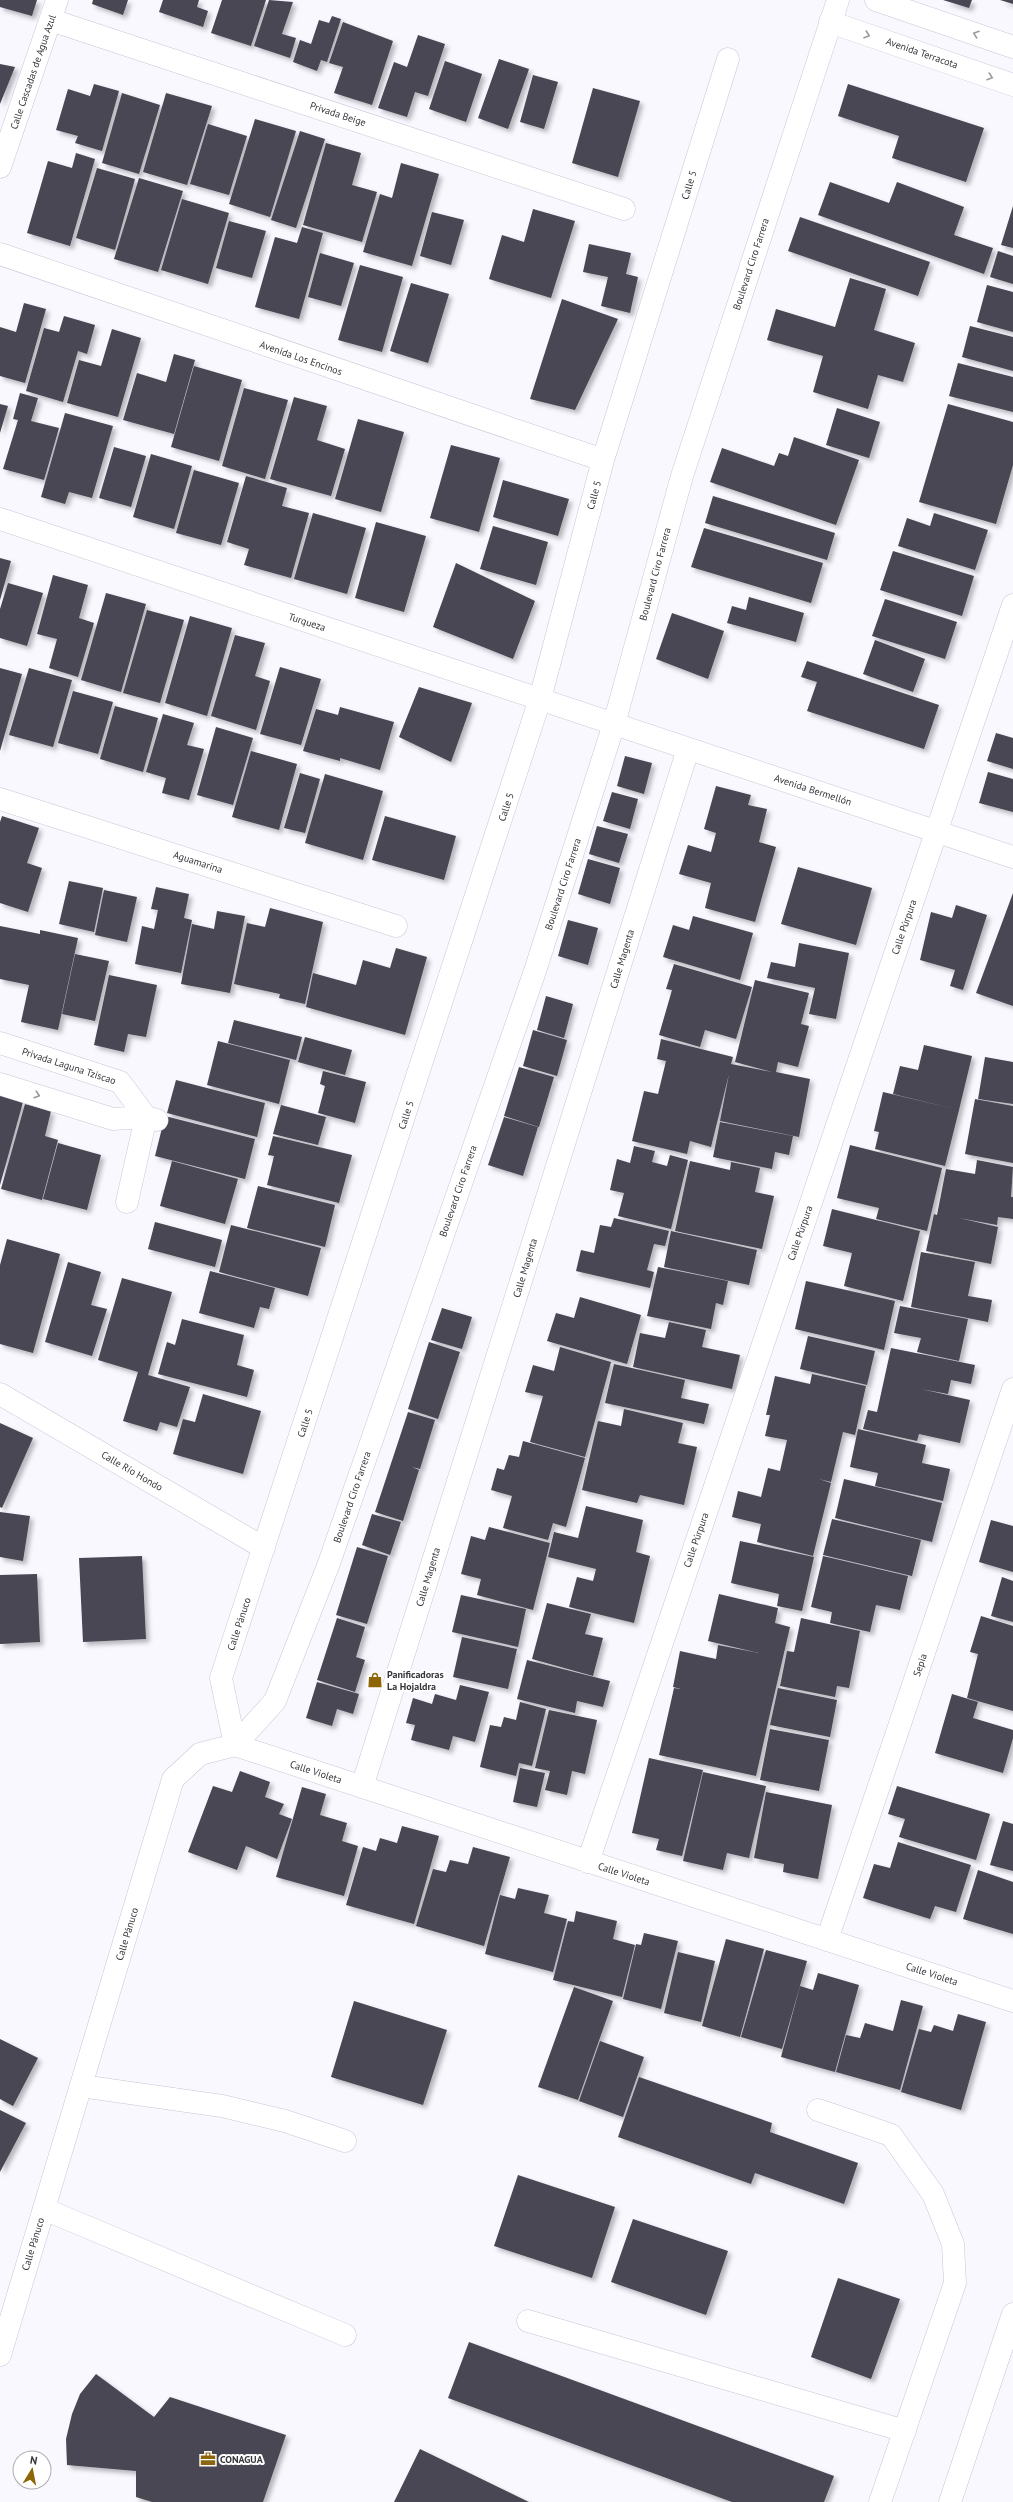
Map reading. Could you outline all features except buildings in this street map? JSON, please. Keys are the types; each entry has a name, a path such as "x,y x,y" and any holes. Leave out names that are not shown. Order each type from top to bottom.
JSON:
{"street":[{"name":"Boulevard Ciro Farrera","path":"235,1745 276,1701 328,1566 535,972 614,724 682,476 838,0"},
{"path":"876,0 1013,47"},
{"name":"Calle Cascadas de Agua Azul","path":"0,167 54,10"},
{"name":"Privada Beige","path":"54,10 624,209"},
{"name":"Avenida Terracota","path":"830,22 1013,85"},
{"name":"Calle 5","path":"264,1548 540,699 603,460 728,59"},
{"name":"Avenida Los Encinos","path":"0,254 603,460"},
{"name":"Turqueza","path":"0,519 614,724"},
{"name":"Calle Púrpura","path":"588,1862 1013,605"},
{"name":"Avenida Bermellón","path":"614,724 1013,857"},
{"name":"Calle Magenta","path":"362,1787 688,749"},
{"name":"Aguamarina","path":"0,799 396,926"},
{"name":"Privada Laguna Tziscao","path":"0,1043 120,1082 152,1119"},
{"path":"0,1084 113,1119 152,1119 127,1202"},
{"name":"Sepia","path":"827,1940 1013,1389"},
{"name":"Calle Río Hondo","path":"0,1394 264,1548"},
{"name":"Calle Pánuco","path":"0,2355 173,1779 200,1754 235,1745 221,1678 264,1548"},
{"name":"Calle Violeta","path":"235,1745 1013,2001"},
{"path":"81,2086 222,2106 285,2121 345,2141"},
{"path":"818,2110 891,2135 933,2194 953,2244 955,2283 880,2502"},
{"path":"44,2209 345,2335"},
{"path":"950,2502 1013,2314"},
{"path":"528,2321 905,2431"}],"place":[{"name":"Panificadoras La Hojaldra","path":"375,1680"},
{"name":"CONAGUA","path":"208,2459"}]}
